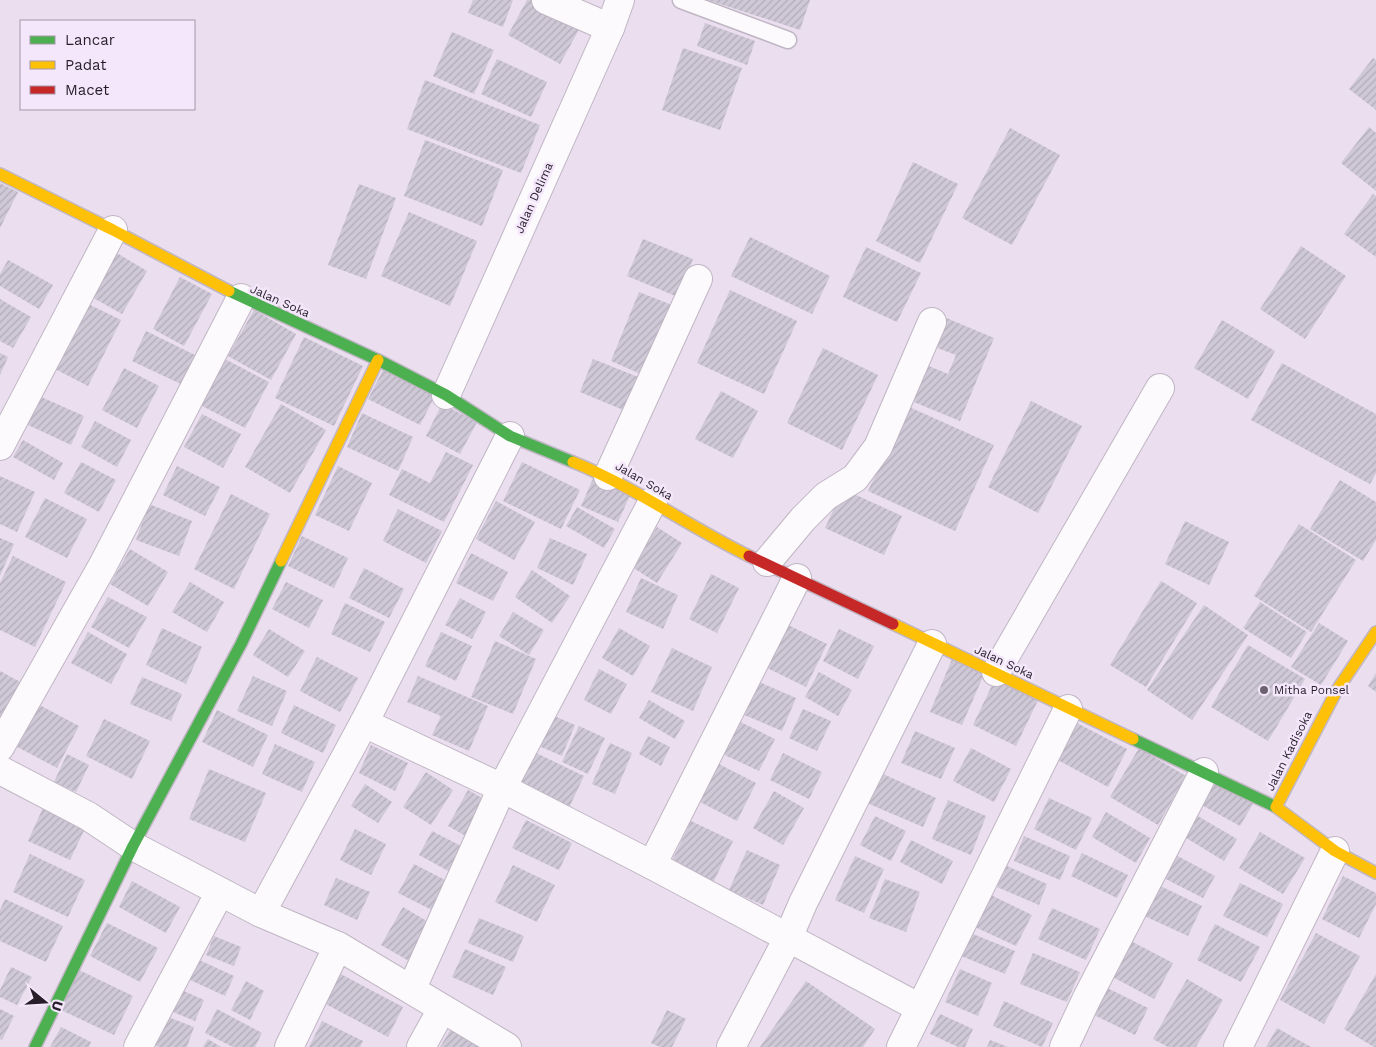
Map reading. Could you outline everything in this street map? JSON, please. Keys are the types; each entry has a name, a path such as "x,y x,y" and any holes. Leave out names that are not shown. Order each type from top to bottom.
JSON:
{"street":[{"path":"546,0 610,28"},
{"name":"Jalan Delima","path":"446,395 610,28 620,0"},
{"name":"Jalan Soka","path":"0,174 113,230 240,298 378,360 446,395 510,436 608,476 653,501 708,536 767,562 932,644 996,672 1068,709 1204,772 1276,808"},
{"path":"0,446 113,230"},
{"path":"608,476 698,279"},
{"path":"0,747 103,565 240,298"},
{"path":"767,562 803,519 826,496 855,478 878,447 932,322"},
{"path":"35,1047 133,846 241,644 378,360"},
{"path":"996,672 1160,388"},
{"path":"261,913 364,724 510,436"},
{"path":"412,988 502,788 653,501"},
{"path":"652,865 797,578"},
{"name":"Jalan Kadisoka","path":"1376,632 1337,690 1276,808 1335,851 1376,873"},
{"path":"731,1047 788,938 803,903 932,644"},
{"path":"901,1047 1068,709"},
{"path":"364,724 502,788 652,865 920,1008"},
{"path":"0,770 88,816 133,846 220,892 261,913 338,946 412,988 442,1009 507,1047"},
{"path":"1064,1047 1087,998 1204,772"},
{"path":"1238,1047 1335,851"},
{"path":"138,1047 220,892"},
{"path":"289,1047 338,946"},
{"path":"422,1047 442,1009"}],"lane":[{"path":"681,0 788,40"}],"building":[{"path":"473,0 513,0 503,27 468,13"},
{"path":"527,0 539,0 582,24 560,64 508,35"},
{"path":"708,0 810,0 800,30"},
{"path":"705,23 755,41 747,65 697,46"},
{"path":"452,32 494,50 474,94 433,76"},
{"path":"683,48 742,68 720,130 662,110"},
{"path":"1373,58 1376,60 1376,110 1349,89"},
{"path":"497,59 547,82 531,117 481,94"},
{"path":"425,80 540,125 521,173 407,129"},
{"path":"1369,127 1376,133 1376,191 1341,163"},
{"path":"1010,128 1060,155 1012,245 962,218"},
{"path":"425,140 503,170 482,226 404,196"},
{"path":"913,162 958,184 920,263 876,241"},
{"path":"0,183 18,192 0,228"},
{"path":"359,184 396,198 366,279 328,265"},
{"path":"1373,194 1376,196 1376,257 1344,234"},
{"path":"409,212 477,241 450,306 381,276"},
{"path":"750,237 830,276 812,314 731,276"},
{"path":"643,239 693,259 678,297 627,276"},
{"path":"1301,246 1346,276 1305,339 1260,309"},
{"path":"866,247 921,273 897,322 843,297"},
{"path":"115,252 147,271 122,314 90,296"},
{"path":"8,260 53,285 39,309 0,286 0,274"},
{"path":"180,277 212,294 184,346 153,329"},
{"path":"730,290 797,321 764,394 697,363"},
{"path":"639,292 672,305 643,375 611,361"},
{"path":"0,299 31,317 13,348 0,341"},
{"path":"86,303 121,320 88,386 53,368"},
{"path":"254,310 296,334 271,380 228,356"},
{"path":"944,317 994,338 960,421 909,400 924,364 948,374 956,355 932,346"},
{"path":"1222,320 1275,351 1248,399 1194,368"},
{"path":"146,331 197,356 183,385 132,361"},
{"path":"304,337 363,366 334,426 275,398"},
{"path":"823,348 878,375 842,450 787,423"},
{"path":"0,353 8,357 0,375"},
{"path":"225,359 269,382 245,428 200,405"},
{"path":"593,359 643,379 628,412 580,392"},
{"path":"1282,363 1376,414 1376,473 1370,484 1251,420"},
{"path":"385,366 437,392 420,425 368,399"},
{"path":"124,368 159,386 137,428 102,410"},
{"path":"721,391 758,411 733,458 695,439"},
{"path":"39,396 84,416 71,445 26,424"},
{"path":"1031,401 1082,426 1038,513 988,487"},
{"path":"281,404 326,430 290,493 245,467"},
{"path":"442,404 477,422 460,454 426,436"},
{"path":"907,406 994,445 955,531 868,491"},
{"path":"362,413 413,437 398,471 347,447"},
{"path":"202,414 241,434 223,468 184,447"},
{"path":"95,421 131,440 117,467 81,447"},
{"path":"23,440 63,463 54,480 13,457"},
{"path":"446,452 473,465 444,522 389,495 402,469 430,483"},
{"path":"81,462 116,480 99,512 64,493"},
{"path":"522,462 580,490 561,529 503,501"},
{"path":"177,466 220,487 205,516 163,495"},
{"path":"338,466 372,483 349,531 315,515"},
{"path":"595,474 632,491 618,522 581,506"},
{"path":"0,476 35,492 17,532 0,524"},
{"path":"1340,480 1376,502 1376,540 1363,561 1310,529"},
{"path":"843,489 902,516 884,555 825,528"},
{"path":"231,494 270,514 234,589 194,569"},
{"path":"45,498 87,519 67,558 25,537"},
{"path":"496,501 535,522 514,560 476,539"},
{"path":"149,504 192,521 179,556 136,540"},
{"path":"577,507 615,529 604,548 566,526"},
{"path":"398,509 442,531 426,563 383,541"},
{"path":"1185,521 1229,542 1209,585 1165,564"},
{"path":"1299,524 1356,560 1311,632 1254,596"},
{"path":"657,527 682,543 657,583 632,567"},
{"path":"302,536 348,558 334,588 288,566"},
{"path":"0,538 14,544 0,576"},
{"path":"550,538 587,554 573,585 537,568"},
{"path":"130,549 168,572 148,606 110,584"},
{"path":"471,553 508,572 493,601 456,583"},
{"path":"13,556 66,582 35,647 0,630 0,583"},
{"path":"364,568 404,589 389,618 349,598"},
{"path":"532,570 570,596 552,623 515,597"},
{"path":"711,574 739,588 717,633 689,619"},
{"path":"641,578 678,595 663,629 626,612"},
{"path":"1161,581 1197,603 1146,687 1110,665"},
{"path":"190,582 224,602 207,632 172,612"},
{"path":"286,582 323,600 309,628 272,609"},
{"path":"108,597 147,617 129,648 91,627"},
{"path":"460,598 486,612 472,639 445,625"},
{"path":"1260,602 1307,632 1291,658 1243,628"},
{"path":"345,603 385,622 370,652 331,634"},
{"path":"1204,605 1248,635 1192,720 1147,690"},
{"path":"513,612 544,630 529,655 499,636"},
{"path":"782,622 827,644 806,687 761,665"},
{"path":"1319,623 1348,641 1321,685 1291,667"},
{"path":"162,628 202,647 186,684 146,665"},
{"path":"619,628 650,646 633,676 602,658"},
{"path":"269,629 305,651 288,677 253,655"},
{"path":"839,629 874,646 858,679 823,661"},
{"path":"88,632 127,654 111,684 71,663"},
{"path":"441,632 472,646 456,681 425,666"},
{"path":"495,641 536,659 513,714 471,697"},
{"path":"1248,645 1305,679 1268,741 1211,707"},
{"path":"672,648 712,667 693,711 651,692"},
{"path":"317,657 358,678 340,712 300,691"},
{"path":"952,659 985,672 962,725 930,712"},
{"path":"599,669 627,684 611,714 584,700"},
{"path":"0,671 24,684 0,721"},
{"path":"819,672 852,690 838,716 805,697"},
{"path":"1376,673 1376,692 1368,686"},
{"path":"253,676 287,691 272,726 237,711"},
{"path":"418,676 488,706 469,751 432,735 441,716 407,702"},
{"path":"142,677 182,694 171,721 130,704"},
{"path":"996,677 1039,698 1016,746 973,725"},
{"path":"750,678 796,698 782,731 735,711"},
{"path":"649,700 685,721 675,739 639,718"},
{"path":"32,701 79,726 57,768 10,743"},
{"path":"294,705 336,725 323,753 281,733"},
{"path":"803,709 831,721 817,751 789,738"},
{"path":"217,710 268,735 253,767 202,742"},
{"path":"545,712 575,725 562,756 532,743"},
{"path":"730,717 775,739 759,771 714,750"},
{"path":"104,719 150,741 132,779 86,756"},
{"path":"1073,721 1127,749 1108,787 1054,758"},
{"path":"579,726 605,738 588,774 562,762"},
{"path":"915,731 955,748 941,779 901,763"},
{"path":"648,736 670,747 661,766 639,754"},
{"path":"610,743 632,753 615,794 592,784"},
{"path":"275,744 315,762 302,792 262,774"},
{"path":"371,745 408,763 395,791 359,773"},
{"path":"971,748 1011,769 994,802 953,781"},
{"path":"1139,748 1186,776 1158,825 1110,797"},
{"path":"530,750 584,776 567,812 513,787"},
{"path":"783,753 822,772 809,799 770,780"},
{"path":"67,754 89,765 76,792 54,782"},
{"path":"715,762 756,783 737,821 696,800"},
{"path":"209,769 266,793 245,842 189,819"},
{"path":"426,772 453,790 431,825 403,807"},
{"path":"881,773 936,798 923,827 867,803"},
{"path":"1214,779 1254,802 1240,826 1200,804"},
{"path":"365,784 392,802 378,823 351,806"},
{"path":"468,790 491,803 471,839 448,826"},
{"path":"774,791 804,808 783,845 753,828"},
{"path":"1049,798 1092,818 1076,850 1034,829"},
{"path":"948,800 986,816 971,855 932,839"},
{"path":"46,801 89,820 70,860 28,841"},
{"path":"1106,812 1150,838 1136,863 1092,837"},
{"path":"1196,815 1237,839 1224,861 1183,836"},
{"path":"875,816 906,831 891,861 860,845"},
{"path":"526,820 572,843 559,870 512,848"},
{"path":"691,821 733,841 713,883 671,863"},
{"path":"355,829 386,844 371,875 340,860"},
{"path":"432,831 465,848 452,873 419,855"},
{"path":"1260,832 1305,858 1283,894 1239,868"},
{"path":"1024,836 1070,856 1060,880 1014,861"},
{"path":"911,840 953,861 942,884 900,862"},
{"path":"747,850 780,865 763,905 729,890"},
{"path":"1082,853 1128,875 1117,898 1071,876"},
{"path":"1172,853 1215,876 1203,898 1160,876"},
{"path":"30,854 85,880 68,917 13,892"},
{"path":"855,856 884,869 864,913 835,900"},
{"path":"414,864 449,882 434,911 398,893"},
{"path":"513,865 555,885 537,922 495,902"},
{"path":"1007,866 1047,884 1039,905 997,887"},
{"path":"1343,876 1376,893 1376,904 1359,938 1322,919"},
{"path":"336,878 370,892 357,920 324,905"},
{"path":"885,879 920,892 906,932 869,918"},
{"path":"132,881 180,907 166,933 119,907"},
{"path":"1152,882 1202,906 1188,936 1138,913"},
{"path":"1240,883 1283,904 1267,937 1223,916"},
{"path":"991,895 1032,915 1016,946 975,927"},
{"path":"5,899 63,926 46,962 0,941 0,910"},
{"path":"403,907 435,926 414,964 381,945"},
{"path":"1052,908 1100,929 1086,960 1038,939"},
{"path":"479,918 524,936 513,962 468,943"},
{"path":"107,923 158,948 140,982 90,956"},
{"path":"1215,924 1260,947 1241,982 1197,960"},
{"path":"968,932 1015,951 1005,974 959,955"},
{"path":"1316,933 1360,956 1324,1024 1280,1000"},
{"path":"214,936 241,947 234,966 206,955"},
{"path":"1127,939 1173,963 1154,999 1107,974"},
{"path":"465,949 506,967 493,995 452,977"},
{"path":"1033,953 1080,972 1067,1002 1020,984"},
{"path":"197,959 234,976 225,996 188,979"},
{"path":"11,967 32,977 17,1005 0,997 0,990"},
{"path":"960,969 992,983 978,1016 945,1002"},
{"path":"79,970 133,996 114,1035 59,1009"},
{"path":"335,971 403,1007 388,1037 320,1001"},
{"path":"1376,974 1376,1047 1374,1047 1344,1029"},
{"path":"1187,979 1223,1000 1196,1047 1168,1047 1153,1039"},
{"path":"246,981 264,991 250,1020 231,1010"},
{"path":"806,981 875,1029 863,1047 760,1047"},
{"path":"1103,986 1148,1008 1135,1035 1090,1013"},
{"path":"177,988 204,1000 195,1021 168,1010"},
{"path":"1004,1001 1053,1023 1042,1047 993,1026"},
{"path":"0,1009 14,1016 2,1040 0,1039"},
{"path":"217,1009 262,1033 255,1047 233,1047 205,1033"},
{"path":"667,1010 686,1019 672,1047 660,1047 651,1043"},
{"path":"160,1014 194,1027 187,1047 159,1047 149,1043"},
{"path":"940,1014 973,1029 965,1047 958,1047 930,1034"},
{"path":"322,1021 363,1041 360,1047 309,1047"},
{"path":"455,1022 496,1047 440,1047"},
{"path":"61,1027 91,1042 89,1047 50,1047"},
{"path":"1277,1028 1311,1047 1266,1047"},
{"path":"208,1039 221,1047 203,1047"},
{"path":"990,1040 1008,1047 987,1047"}],"traffic: fast":[{"path":"229,291 378,360 446,395 510,436 573,462"},
{"path":"35,1047 133,846 241,644 281,561"},
{"path":"1133,739 1276,807"}],"traffic: slow":[{"path":"0,174 113,230 229,291"},
{"path":"281,561 378,360"},
{"path":"573,462 618,483 749,556"},
{"path":"893,624 1133,739"},
{"path":"1376,632 1337,690 1276,807 1335,851 1376,873"}],"traffic: jam":[{"path":"749,556 893,624"}],"place":[{"name":"Mitha Ponsel","path":"1264,690"}]}
